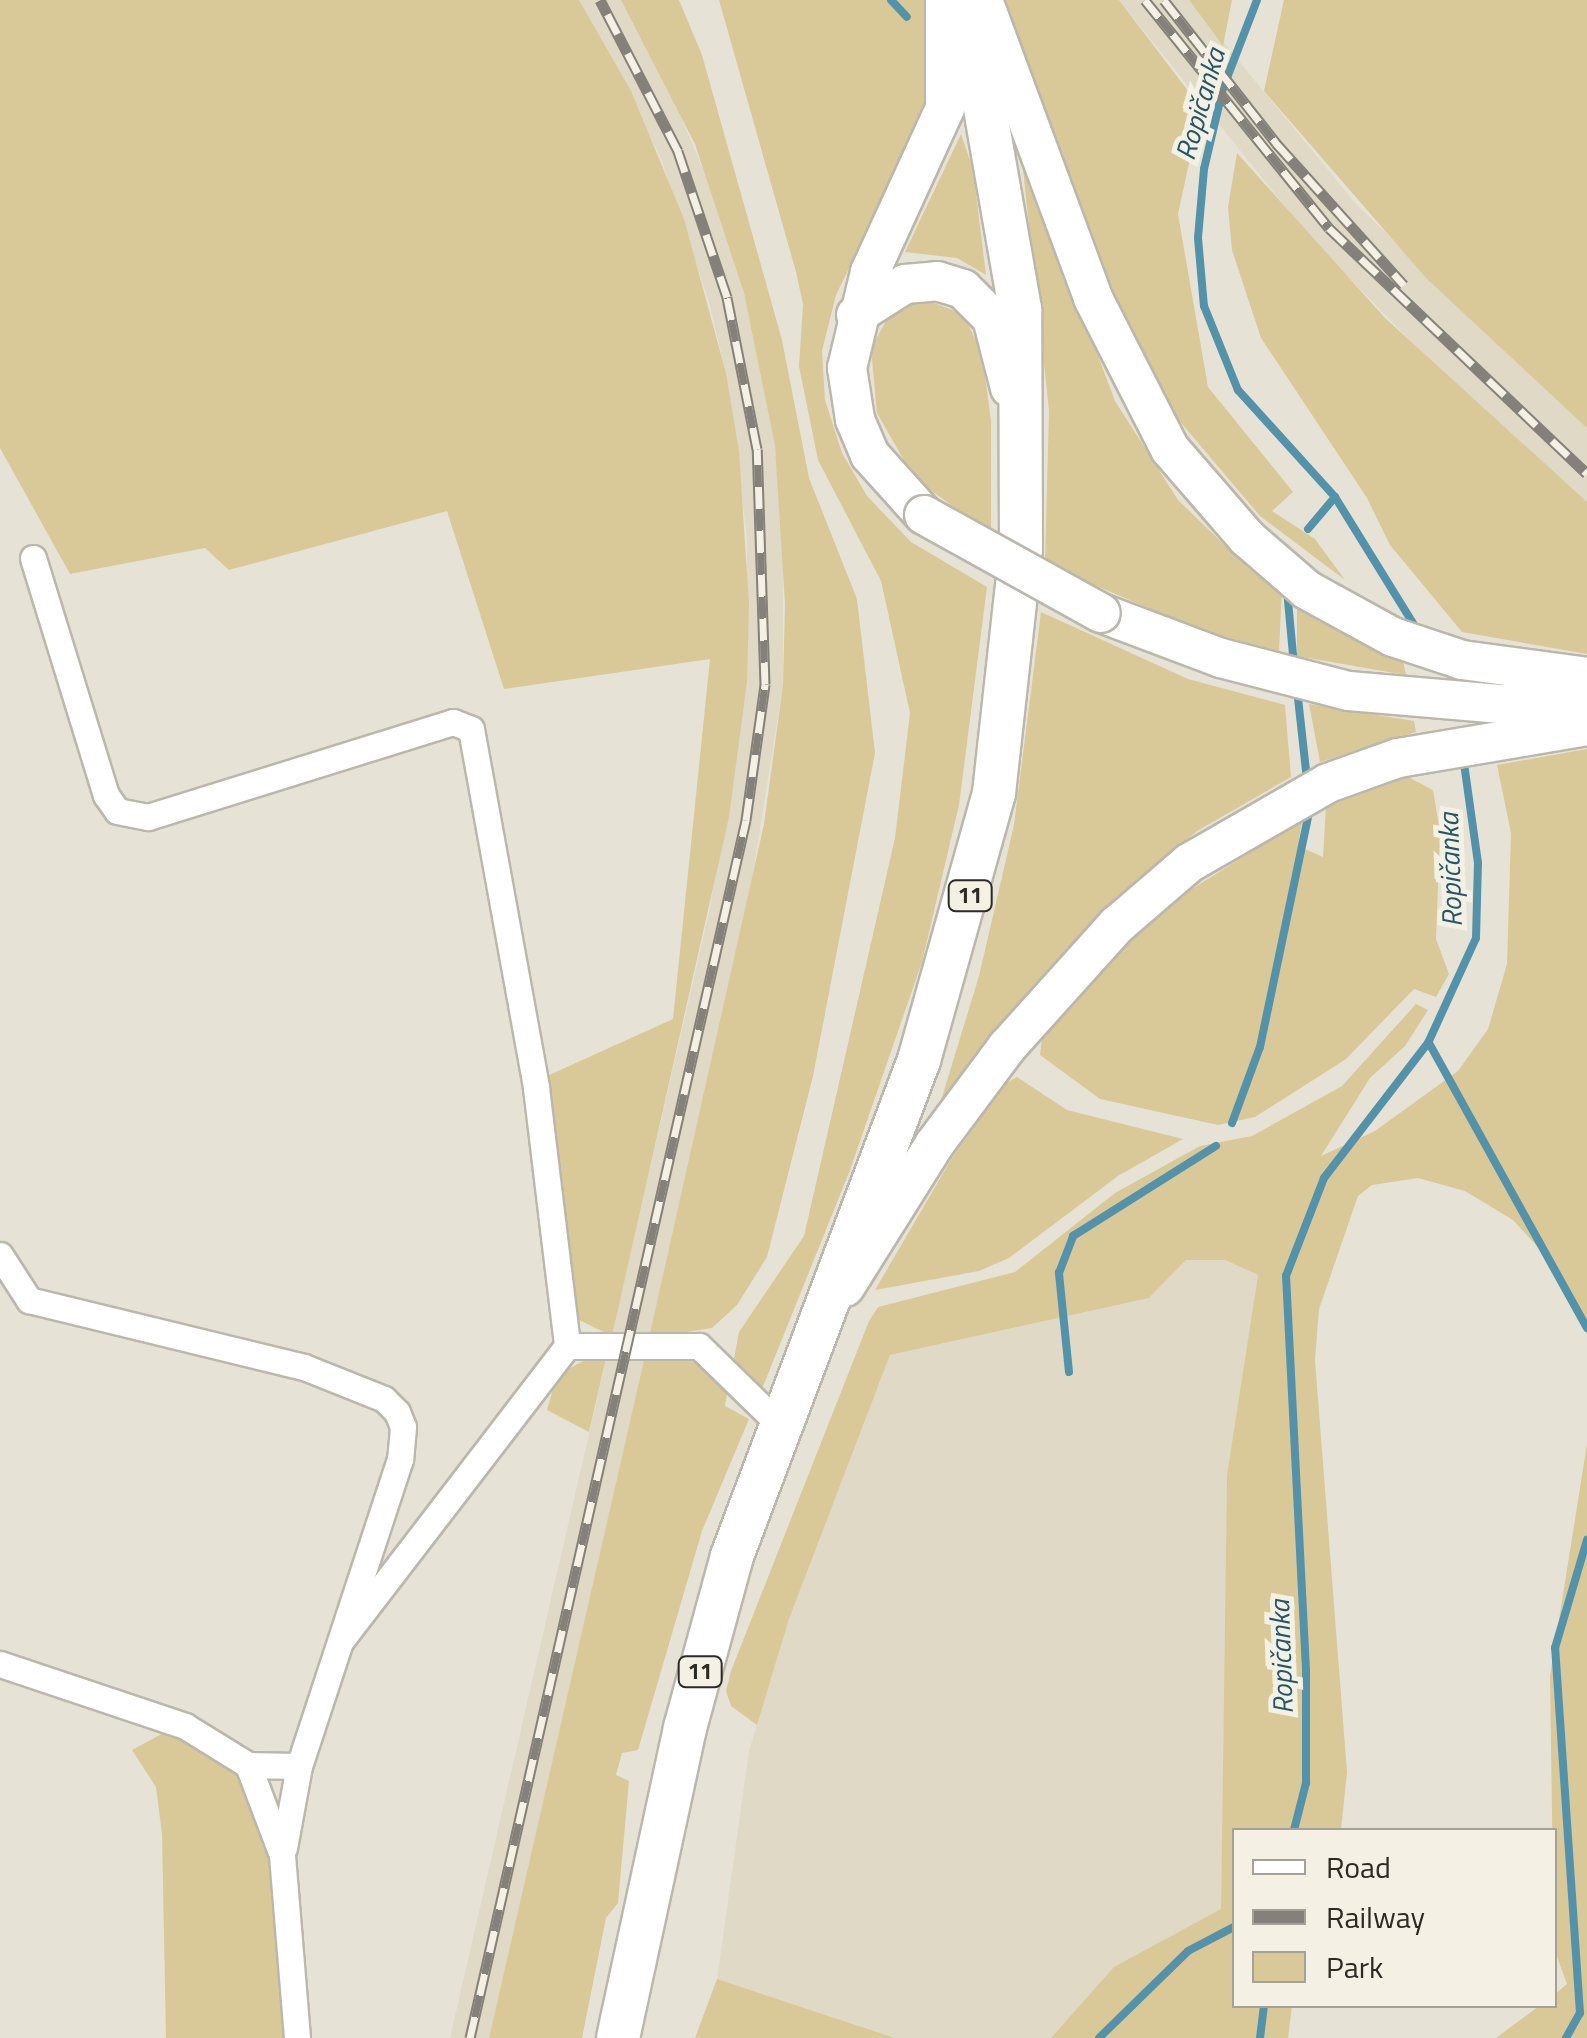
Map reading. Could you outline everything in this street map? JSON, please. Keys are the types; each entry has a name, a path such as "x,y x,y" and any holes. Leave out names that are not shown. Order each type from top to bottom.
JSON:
{"main road":[{"path":"945,0 944,108 883,238 856,315 847,368 855,419 880,468 924,514 1040,584 1101,613 1221,658 1349,690 1416,698 1587,701"},
{"name":"11","path":"618,2038 685,1728 732,1556 826,1319 919,1060 994,792 1020,568 1020,309 966,0"},
{"path":"983,0 1093,298 1170,449 1265,556 1358,622 1462,660 1587,678"},
{"path":"856,315 889,290 922,280 950,283 975,297 992,318 1002,346 1022,452"},
{"path":"826,1319 934,1145 1056,988 1117,924 1237,830 1328,783 1398,758 1587,726"}],"street":[{"path":"33,558 106,795 117,811 148,817 453,722 472,728 536,1088 567,1346 342,1640"},
{"path":"0,1255 29,1300 304,1367 384,1399 398,1412 404,1426 400,1459 299,1766 282,1855 297,2038"},
{"path":"567,1346 699,1346 781,1426"},
{"path":"0,1664 184,1726 248,1765 299,1766"},
{"path":"248,1765 282,1855"}],"shaded area":[{"path":"579,0 621,0 663,75 719,207 744,293 775,446 783,536 783,685 746,916 489,2038 450,2038 710,908 747,683 747,538 726,373 709,302 661,158"},
{"path":"1119,0 1189,0 1356,204 1587,428 1587,502 1444,375 1314,242"},
{"path":"1186,1260 1225,1260 1258,1275 1227,1476 1221,1909 1115,1967 1051,2038 895,2038 717,1979 749,1751 789,1619 890,1355 1149,1298"}],"green space":[{"path":"0,0 579,0 631,91 684,219 726,373 739,451 749,604 747,682 729,817 612,1336 579,1320 574,1304 547,1076 673,1019 710,659 504,689 447,511 229,570 205,548 70,574 0,448"},
{"path":"621,0 679,0 702,55 782,340 809,478 857,599 875,753 813,1076 767,1257 737,1305 712,1328 649,1338 764,824 783,685 785,604 775,446 744,293 695,144"},
{"path":"719,0 927,0 928,107 836,295 822,351 825,400 842,453 867,496 911,542 987,587 959,805 922,962 850,1170 760,1394 732,1370 739,1332 804,1236 895,838 910,713 881,581 818,460 799,366 803,304"},
{"path":"1004,0 1119,0 1201,108 1178,214 1208,387 1293,492 1272,511 1315,539 1345,580 1260,516 1177,418 1165,413 1117,320"},
{"path":"1189,0 1232,0 1223,46 1210,28"},
{"path":"1284,0 1587,0 1587,428 1426,278 1264,91"},
{"path":"961,134 973,169 986,275 957,258 905,252"},
{"path":"1021,151 1115,401 1178,500 1242,562 1282,589 1279,651 1200,630 1045,564 1049,410"},
{"path":"1237,153 1385,318 1587,502 1587,654 1462,632 1390,545 1367,498 1261,338 1232,250 1228,207"},
{"path":"921,298 963,314 982,353 991,421 991,534 914,478 877,413 871,348 890,314"},
{"path":"1297,600 1402,657 1406,675 1297,656"},
{"path":"1041,612 1188,679 1285,705 1291,777 1197,831 1104,909 935,1120 979,976 1014,825"},
{"path":"1309,704 1414,721 1416,732 1320,762"},
{"path":"1587,749 1587,1333 1546,1256 1513,1220 1465,1191 1418,1178 1372,1185 1358,1196 1319,1309 1315,1360 1347,1772 1341,1828 1232,1828 1232,2008 1292,2008 1288,2038 1051,2038 1114,1967 1221,1909 1227,1475 1258,1275 1225,1260 1186,1260 1149,1298 890,1355 789,1619 757,1725 731,1706 726,1691 731,1671 869,1321 878,1307 1015,1272 1115,1193 1200,1146 1252,1136 1342,1086 1416,1004 1428,1010 1405,1046 1370,1078 1321,1156 1375,1131 1458,1071 1488,1029 1507,964 1511,833 1497,765"},
{"path":"1408,777 1433,790 1440,832 1436,939 1449,974 1436,997 1414,989 1346,1059 1255,1117 1218,1125 1100,1099 1040,1055 1043,1030 1160,909 1302,820 1298,846 1323,857 1326,807"},
{"path":"1017,1077 1067,1110 1183,1139 1118,1176 1009,1258 979,1271 875,1290 952,1158 1006,1083"},
{"path":"678,1355 705,1367 727,1394 725,1406 749,1419 702,1531 638,1750 622,1753 616,1775 629,1781 618,1903 606,1918 582,2038 489,2038 645,1356"},
{"path":"591,1357 606,1358 589,1432 547,1410 557,1375"},
{"path":"1587,1444 1587,2038 1496,2038 1536,2008 1557,2008 1557,1992 1567,1984 1557,1957 1557,1828 1552,1828 1550,1676"},
{"path":"169,1730 220,1755 247,1780 267,1828 289,2038 166,2038 162,1834 156,1787 132,1750"},
{"path":"717,1979 895,2038 695,2038"}],"waterway":[{"path":"891,0 907,17"},
{"name":"Ropičanka","path":"1257,0 1223,88 1204,169 1198,238 1204,306 1238,390 1335,497 1417,630"},
{"path":"1308,529 1335,497"},
{"path":"1287,590 1294,665"},
{"path":"1297,689 1307,779"},
{"name":"Ropičanka","path":"1295,1828 1306,1783 1306,1670 1286,1276 1324,1178 1428,1043 1476,938 1478,863 1463,756"},
{"path":"1232,1123 1260,1047 1310,808"},
{"path":"1429,1043 1587,1328"},
{"path":"1069,1372 1059,1273 1073,1236 1216,1146"},
{"path":"1566,2038 1580,2013 1555,1648 1587,1540"},
{"path":"1099,2038 1188,1951 1232,1928"},
{"name":"Ropičanka","path":"1260,2038 1264,2008"}],"railway":[{"path":"470,2038 746,820 765,684 757,449 727,297 678,151 600,0"},
{"path":"1145,0 1329,228 1587,474"},
{"path":"1164,0 1276,143 1404,285"}]}
